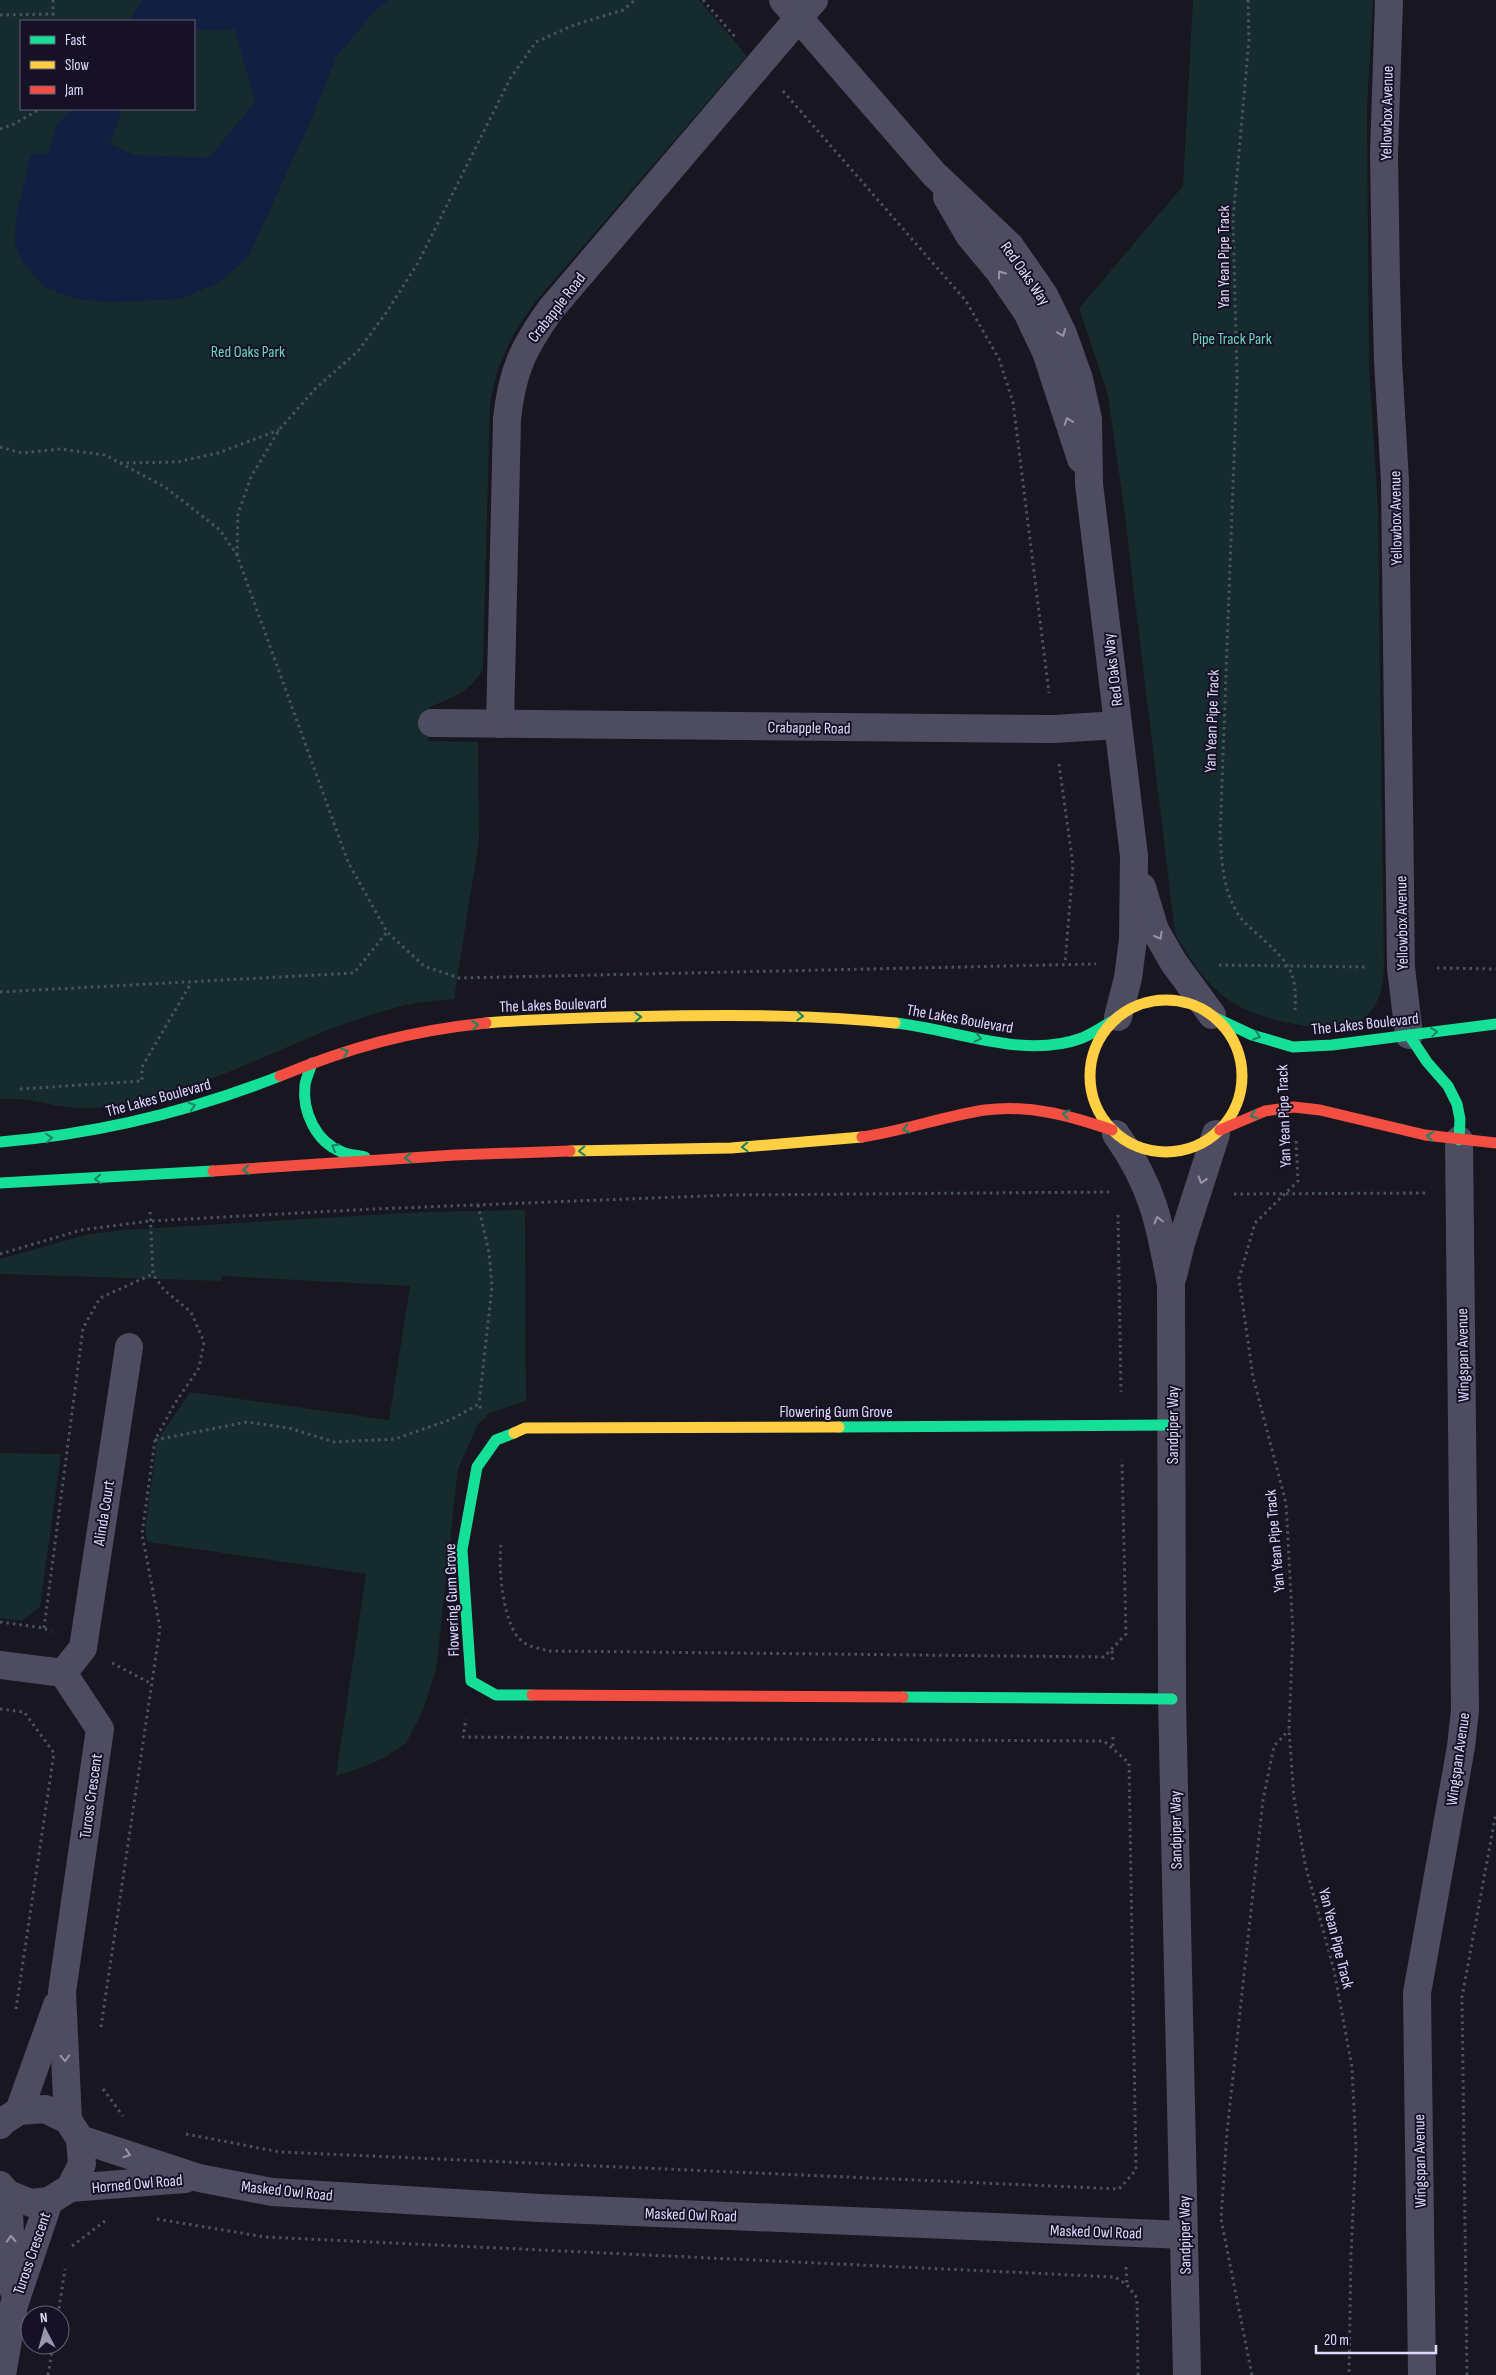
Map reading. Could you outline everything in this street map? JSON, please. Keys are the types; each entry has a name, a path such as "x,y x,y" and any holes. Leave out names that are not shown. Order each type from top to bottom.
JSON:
{"street":[{"name":"Yellowbox Avenue","path":"1389,0 1385,145 1385,271 1395,481 1401,968 1409,1036"},
{"name":"Crabapple Road","path":"500,724 507,419 513,376 522,353 551,309 760,65 798,6"},
{"name":"Red Oaks Way","path":"798,6 934,174 969,235 999,271 1027,312 1046,352 1089,484 1134,856 1133,939 1130,963 1117,1018"},
{"name":"Crabapple Road","path":"432,724 1054,729 1118,725"},
{"name":"Red Oaks Way","path":"1134,856 1155,930 1174,964 1212,1015"},
{"path":"1114,1132 1098,1110 1090,1086 1091,1061 1101,1038 1117,1018 1140,1005 1164,1000 1189,1004 1212,1015 1230,1035 1240,1058 1242,1084 1235,1109 1218,1132"},
{"name":"The Lakes Boulevard","path":"1212,1015 1252,1034 1293,1047 1332,1045 1496,1024"},
{"name":"The Lakes Boulevard","path":"0,1142 72,1136 145,1121 239,1091 370,1043 427,1031 504,1022 683,1016 792,1016 864,1020 938,1028 1023,1046 1056,1043 1080,1038 1117,1018"},
{"path":"1409,1036 1426,1062 1448,1086 1457,1104 1460,1119 1459,1140"},
{"path":"312,1063 305,1085 305,1105 311,1125 324,1141 342,1152 381,1160"},
{"path":"0,1183 147,1176 456,1155 803,1143 900,1130 984,1110 1010,1108 1038,1109 1074,1116 1114,1132 1134,1146 1155,1151 1177,1152 1198,1146 1218,1132 1253,1115 1280,1108 1294,1107 1332,1113 1418,1134 1496,1143"},
{"name":"Sandpiper Way","path":"1114,1132 1134,1158 1150,1193 1162,1234 1171,1284 1173,1425 1172,1699 1187,2375"},
{"name":"Sandpiper Way","path":"1171,1284 1181,1242 1218,1132"},
{"name":"Wingspan Avenue","path":"1422,2375 1417,1993 1461,1746 1465,1710 1459,1140"},
{"name":"Alinda Court","path":"63,1673 82,1648 129,1347"},
{"name":"Flowering Gum Grove","path":"471,1682 462,1550 476,1467 496,1440 525,1428 1173,1425"},
{"path":"0,1664 63,1673"},
{"name":"Tuross Crescent","path":"2,2375 14,2305 60,2194 82,2164 74,2130 62,1992 100,1729 63,1673"},
{"path":"471,1682 496,1695 1172,1699"},
{"name":"Tuross Crescent","path":"5,2120 62,1992"},
{"name":"Horned Owl Road","path":"5,2120 45,2109 74,2130 199,2178"},
{"name":"Masked Owl Road","path":"199,2178 272,2192 509,2206 1184,2235"},
{"name":"Horned Owl Road","path":"4,2190 31,2203 60,2194 199,2178"},
{"name":"Tuross Crescent","path":"4,2190 14,2305"}],"path":[{"path":"53,0 53,20"},
{"path":"237,555 238,514 251,477 280,430 316,388 358,352 386,313 418,263 511,77 536,42 574,25 623,10 635,0"},
{"path":"703,0 966,301 999,358 1013,402 1073,865 1065,964"},
{"name":"Yan Yean Pipe Track","path":"1248,0 1249,40 1233,219 1236,387 1220,836 1225,879 1229,895 1238,914 1287,964 1294,976 1296,988 1293,1047"},
{"path":"0,15 53,14"},
{"path":"0,129 14,124 38,110"},
{"path":"120,463 177,462 218,453 280,430"},
{"path":"0,447 22,452 60,449 105,455 166,487 220,530 237,555 348,862 387,932 424,966 459,978 1130,963"},
{"path":"0,992 354,973 387,932"},
{"path":"1174,964 1287,964 1496,969"},
{"path":"20,1089 142,1081 142,1067 191,982"},
{"name":"Yan Yean Pipe Track","path":"1294,1107 1298,1181 1289,1192 1255,1223 1239,1278 1252,1377 1286,1503 1293,1633 1289,1730 1294,1798 1305,1864 1334,1970 1352,2067 1356,2149 1351,2253 1350,2375"},
{"path":"100,2034 160,1628 142,1534 155,1440 175,1403 199,1368 204,1342 191,1312 164,1290 153,1274 147,1176"},
{"path":"1197,1195 1289,1192 1460,1193"},
{"path":"0,1254 81,1230 150,1221 478,1205 729,1196 1150,1193"},
{"path":"478,1205 489,1252 492,1287 479,1404 496,1440"},
{"path":"502,1540 503,1595 511,1625 522,1642 549,1651 1104,1657 1126,1634 1118,1212"},
{"path":"44,1628 83,1328 100,1298 153,1274"},
{"path":"155,1440 247,1422 289,1428 334,1442 395,1438 452,1418 479,1404"},
{"path":"183,2134 280,2152 1109,2189 1119,2189 1136,2170 1129,1763 1113,1747 1104,1741 463,1737 471,1682"},
{"path":"0,1709 24,1712 54,1753 16,2010"},
{"path":"1252,2375 1221,2219 1227,2132 1263,1800 1274,1746 1289,1730"},
{"path":"1467,2375 1462,1997 1496,1813"},
{"path":"98,2084 126,2120"},
{"path":"69,2253 71,2248 108,2218"},
{"path":"151,2218 264,2237 1115,2277 1127,2285 1137,2298 1138,2375"},
{"path":"60,2305 66,2268"},
{"path":"48,2375 51,2355"}],"green space":[{"name":"Red Oaks Park","path":"0,0 699,0 747,56 537,300 513,336 496,376 490,405 483,668 473,683 461,693 430,707 428,741 478,742 479,840 454,999 416,1003 383,1011 319,1034 193,1086 137,1102 103,1108 79,1108 0,1099"},
{"name":"Pipe Track Park","path":"1193,0 1373,0 1367,108 1369,365 1378,510 1384,968 1381,990 1376,1004 1360,1021 1348,1026 1315,1027 1279,1021 1235,1004 1216,990 1200,972 1175,933 1123,501 1108,395 1079,308 1183,186"},
{"path":"525,1210 526,1401 490,1413 478,1424 458,1469 436,1670 423,1710 406,1743 386,1757 336,1776 366,1574 148,1542 145,1531 157,1441 190,1392 389,1420 410,1286 222,1276 221,1281 0,1274 0,1259 89,1234 122,1230 421,1212"},
{"path":"0,1453 61,1454 40,1607 22,1621 0,1618"}],"water":[{"path":"143,0 389,0 373,13 337,56 310,122 248,257 220,282 181,299 112,302 77,299 46,288 23,263 15,243 16,217 31,154 48,154 57,124 71,110 122,110 110,144 134,155 209,158 255,102 235,30 195,30 195,20 129,20"}],"traffic: fast":[{"path":"895,1023 1013,1045 1036,1046 1059,1044 1082,1038 1116,1019"},
{"path":"1218,1019 1252,1035 1293,1047 1332,1045 1496,1024"},
{"path":"1409,1035 1427,1062 1448,1086 1457,1104 1460,1119 1459,1140"},
{"path":"312,1063 306,1082 305,1095 309,1115 318,1134 333,1147 345,1153 365,1157"},
{"path":"0,1142 72,1133 142,1120 212,1100 280,1076"},
{"path":"0,1183 213,1171"},
{"path":"839,1427 1173,1425"},
{"path":"514,1433 496,1440 477,1467 462,1550 471,1681 496,1695 532,1695"},
{"path":"903,1697 1172,1699"}],"traffic: slow":[{"path":"1166,1000 1195,1006 1220,1022 1236,1047 1242,1076 1236,1105 1220,1130 1195,1146 1166,1152 1137,1146 1112,1130 1096,1105 1090,1076 1096,1047 1112,1022 1137,1006 1166,1000"},
{"path":"486,1023 668,1016 782,1016 895,1023"},
{"path":"570,1151 731,1148 862,1137"},
{"path":"514,1433 525,1428 839,1427"}],"traffic: jam":[{"path":"280,1076 331,1057 381,1042 458,1026 486,1023"},
{"path":"1220,1130 1265,1111 1294,1107 1320,1110 1425,1135 1496,1143"},
{"path":"862,1137 954,1116 1001,1109 1050,1112 1112,1130"},
{"path":"213,1171 455,1155 570,1151"},
{"path":"532,1695 903,1697"}]}
